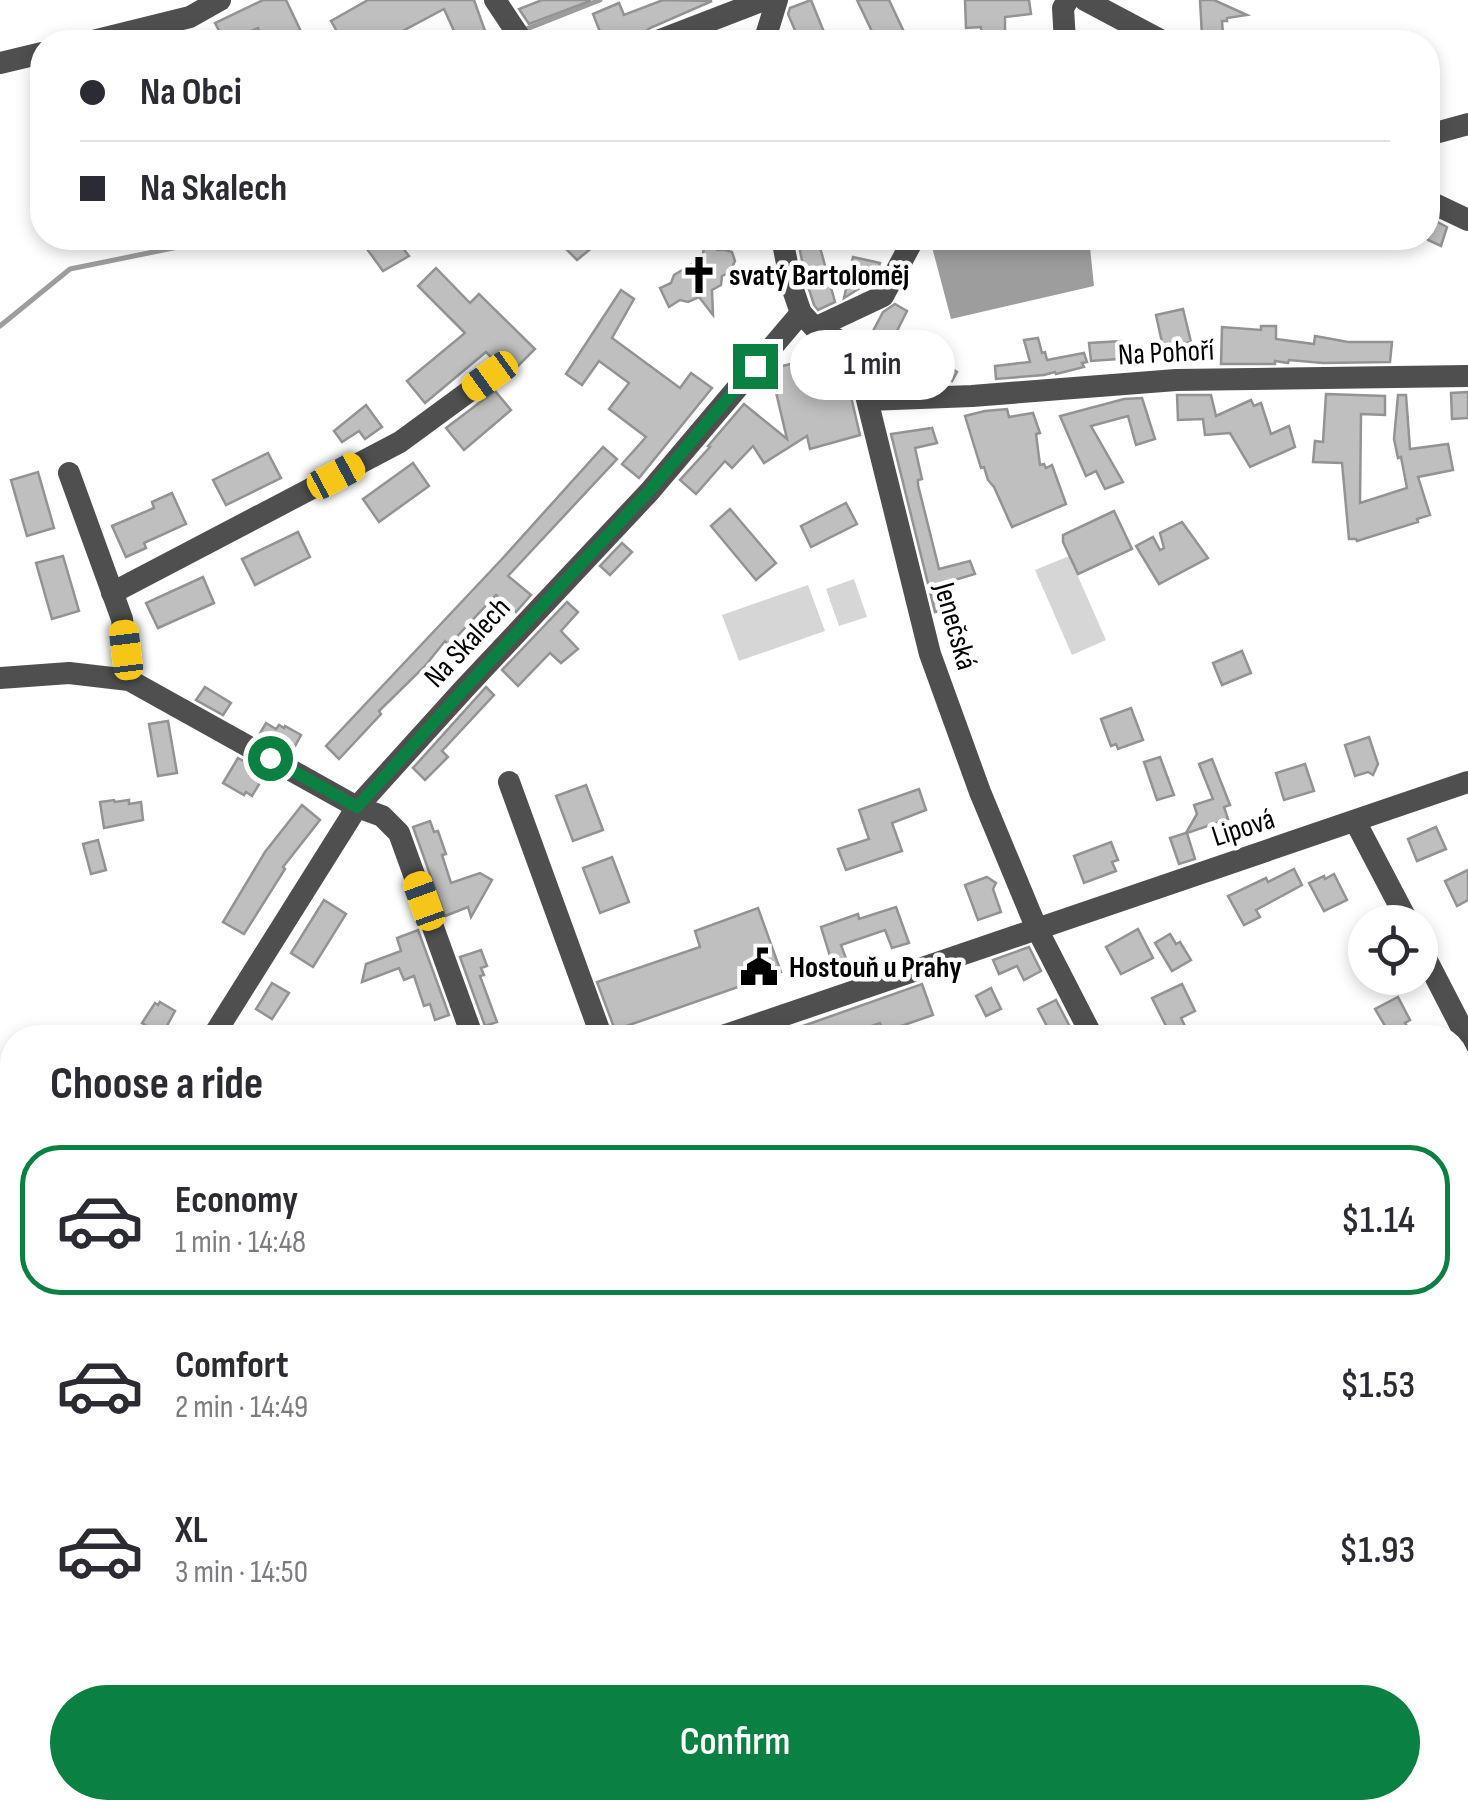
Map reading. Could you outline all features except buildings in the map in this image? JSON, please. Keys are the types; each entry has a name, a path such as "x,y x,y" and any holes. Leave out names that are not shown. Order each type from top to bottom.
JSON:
{"street":[{"path":"138,30 190,17 220,0"},
{"path":"494,0 514,30"},
{"path":"685,30 764,0"},
{"path":"768,30 777,0"},
{"path":"1065,30 1063,8 1068,0"},
{"path":"1085,0 1141,30"},
{"path":"0,63 30,56"},
{"path":"1440,132 1468,124"},
{"path":"1440,206 1468,220"},
{"path":"784,250 791,284 808,320 883,296 908,250"},
{"name":"Jenečská","path":"808,320 850,346 858,359 930,654 980,792 1036,927 1086,1025"},
{"name":"Na Skalech","path":"220,1025 357,807 808,320"},
{"path":"112,593 400,442 490,376"},
{"name":"Na Pohoří","path":"868,400 1176,380 1468,376"},
{"path":"69,473 122,619 129,680"},
{"path":"0,678 69,673 129,680 357,807 382,816 398,832 468,1025"},
{"path":"509,782 597,1025"},
{"name":"Lipová","path":"754,1025 1468,782"},
{"path":"1356,821 1399,905"},
{"path":"1438,982 1460,1025"}],"shaded area":[{"path":"933,250 1090,250 1094,286 951,319"},
{"path":"1069,556 1106,640 1072,655 1035,570"},
{"path":"854,579 867,617 839,626 826,589"},
{"path":"808,585 825,631 739,661 722,615"}],"waterway":[{"path":"524,30 600,0"},
{"path":"0,326 70,269 163,250"}],"place":[{"name":"svatý Bartoloměj","path":"699,275"},
{"name":"Hostouň u Prahy","path":"759,967"}],"route":[{"path":"270,758 357,807 650,490 755,366"}]}
